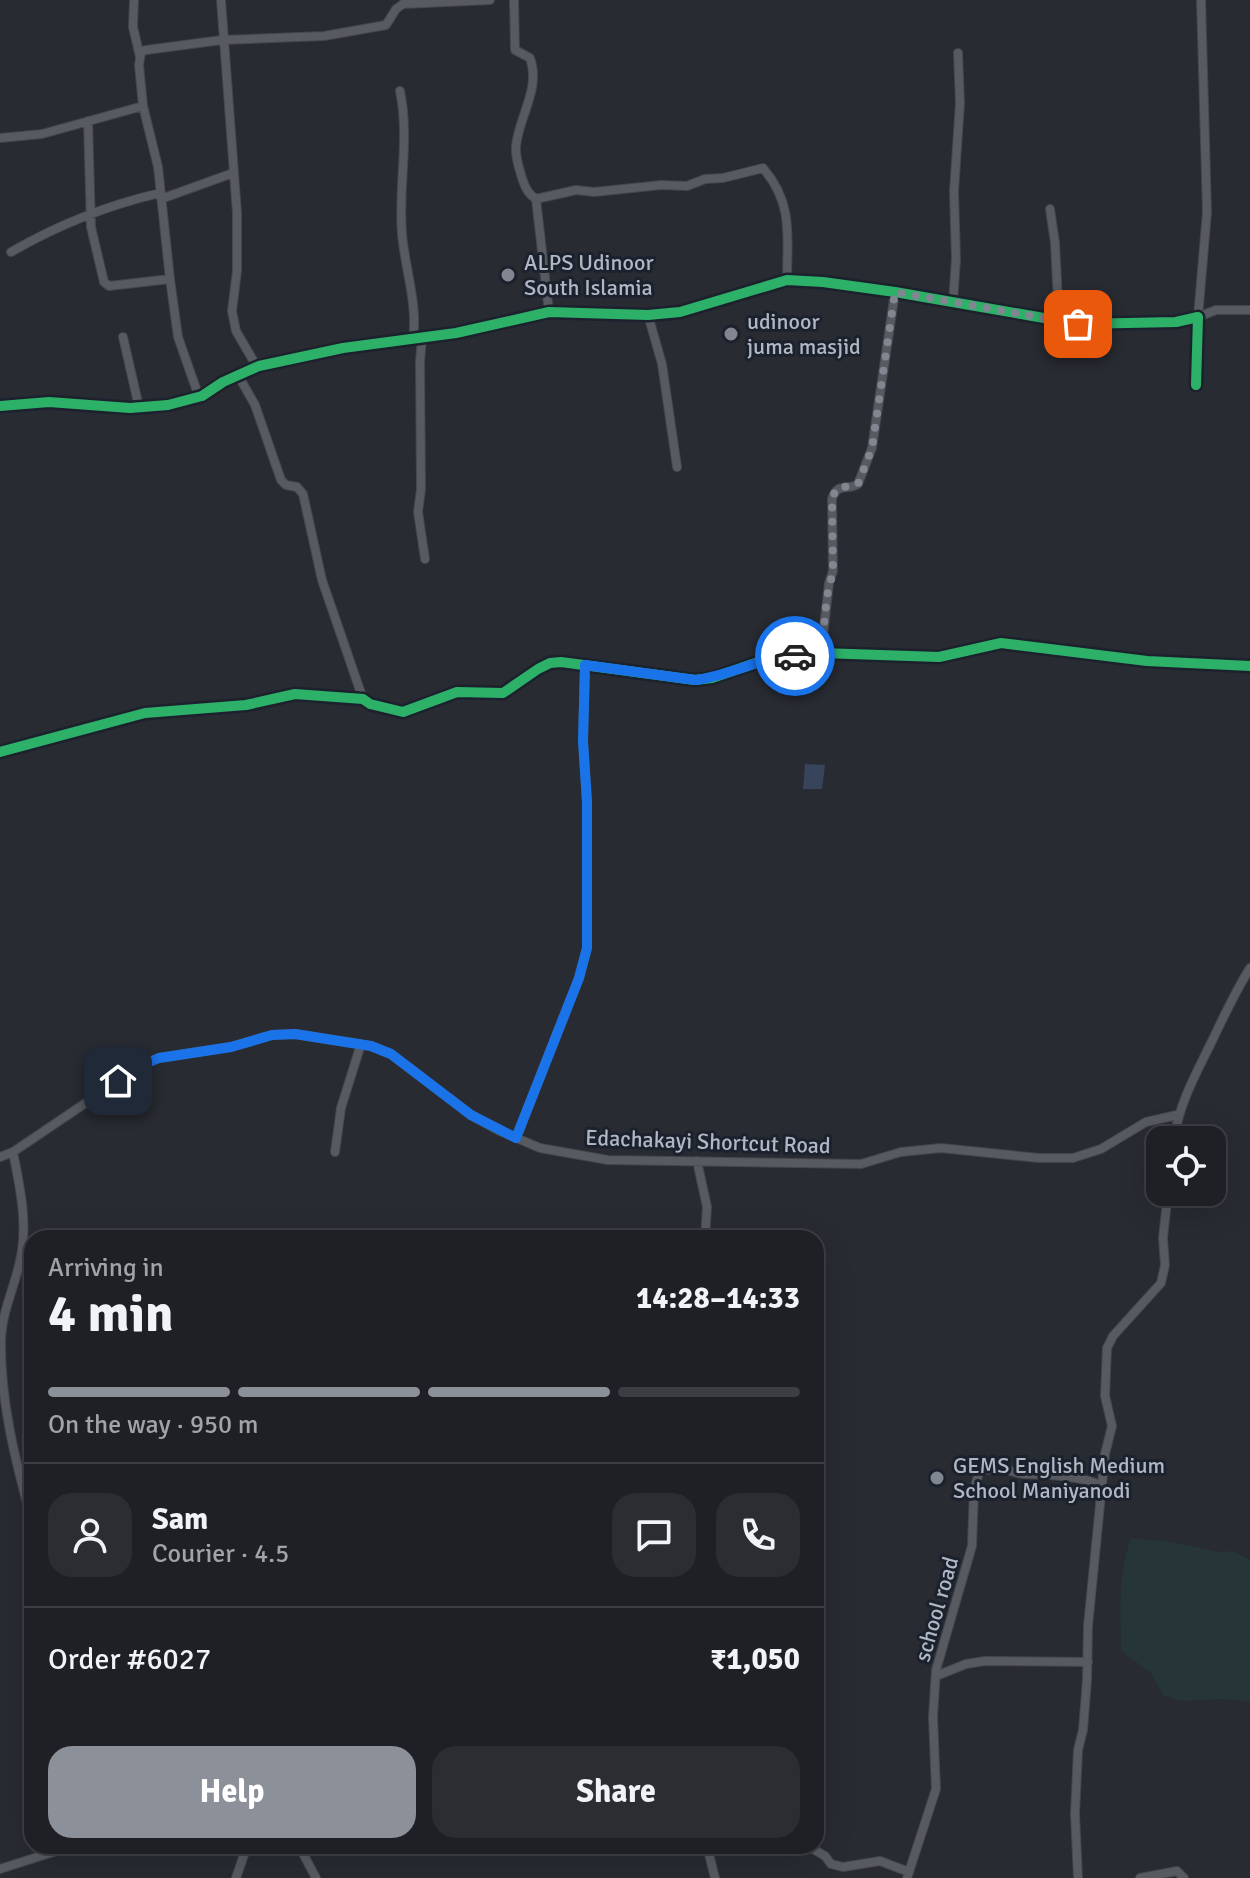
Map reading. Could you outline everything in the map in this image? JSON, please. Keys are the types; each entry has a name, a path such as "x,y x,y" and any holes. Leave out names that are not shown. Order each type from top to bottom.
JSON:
{"street":[{"path":"134,0 133,27 140,57 143,106 158,167 178,337 199,397"},
{"path":"221,0 237,213 237,271 232,311 236,331 257,367"},
{"path":"140,57 146,50 222,40 324,36 386,25 403,4 490,0"},
{"path":"514,0 515,50 530,58 532,66 531,96 516,145 516,158 530,195 536,199 576,190 594,192 661,185 687,186 705,179 763,168 776,183 783,201 790,242 787,280"},
{"path":"1196,385 1207,212 1201,0"},
{"path":"953,302 956,259 954,191 960,103 958,53"},
{"path":"400,91 405,147 402,234 420,362 421,489 418,512 425,559"},
{"path":"0,138 42,134 143,106"},
{"path":"88,121 90,214 104,282 109,286 170,279"},
{"path":"11,252 90,214 233,173"},
{"path":"536,199 549,312"},
{"path":"1050,209 1059,321"},
{"path":"0,406 49,402 139,407 168,405 199,397 257,367 343,348 417,339 549,312 648,315 704,307 787,280 895,292 1078,324 1176,322 1216,310 1250,310"},
{"path":"821,653 833,571 832,499 836,489 858,484 872,448 895,292"},
{"path":"648,315 662,364 677,467"},
{"path":"123,337 139,407"},
{"path":"238,375 255,405 281,480 286,485 297,487 303,494 322,580 363,699"},
{"path":"0,752 145,713 246,705 295,694 363,699 370,704 403,712 457,692 503,693 550,663 571,662 695,680 712,678 776,656 821,653 939,657 1001,643 1147,661 1250,666"},
{"path":"516,1138 579,978 587,948 587,802 583,741 585,665"},
{"path":"1176,1126 1177,1115 1234,993 1250,968"},
{"name":"Edachakayi Shortcut Road","path":"0,1157 13,1152 142,1065 159,1058 231,1047 284,1034 361,1044 391,1054 471,1115 516,1138 540,1148 608,1160 861,1164 901,1152 941,1148 1039,1158 1073,1158 1101,1149 1146,1122 1177,1115"},
{"path":"335,1152 341,1108 361,1044"},
{"path":"13,1152 24,1222 22,1251 2,1320 0,1344 4,1401 24,1487"},
{"path":"697,1161 707,1207 706,1230"},
{"path":"1078,1878 1075,1814 1078,1750 1083,1730 1088,1626 1105,1454 1112,1426 1105,1396 1107,1348 1113,1336 1161,1283 1165,1265 1163,1238 1166,1206"},
{"name":"school road","path":"908,1875 936,1789 933,1717 936,1676 972,1546 974,1489 980,1470 1061,1475 1102,1486"},
{"path":"936,1676 966,1664 985,1661 1088,1662"},
{"path":"7,1878 2,1868 47,1854"},
{"path":"236,1878 244,1854"},
{"path":"303,1854 316,1878"},
{"path":"709,1854 715,1878"},
{"path":"822,1854 831,1864 843,1867 880,1861 908,1875"},
{"path":"1140,1878 1177,1871 1184,1878"}],"shaded area":[{"path":"1131,1538 1172,1542 1218,1552 1233,1551 1250,1560 1250,1702 1224,1699 1181,1701 1163,1695 1151,1673 1121,1651 1122,1580"}],"water":[{"path":"805,764 825,765 822,789 803,789"}],"cycle path":[{"path":"0,406 49,402 130,408 168,405 202,396 223,382 259,366 343,348 456,333 549,312 648,315 680,312 787,280 895,292 1078,324 1176,322 1198,317 1196,385"},
{"path":"0,752 145,713 246,705 295,694 363,699 370,704 403,712 457,692 503,693 538,669 561,662 695,680 712,678 776,656 821,653 939,657 1001,643 1147,661 1250,666"}],"way so far":[{"path":"795,656 821,653 833,571 832,499 836,489 858,484 872,448 895,292 1078,324"}],"place":[{"name":"ALPS Udinoor South Islamia","path":"508,275"},
{"name":"udinoor juma masjid","path":"731,334"},
{"name":"GEMS English Medium School Maniyanodi","path":"937,1478"}],"route":[{"path":"118,1081 159,1058 231,1047 272,1035 295,1034 371,1046 391,1054 471,1115 516,1138 579,978 587,948 589,884 583,741 585,665 695,680 712,678 776,656 795,656"}]}
